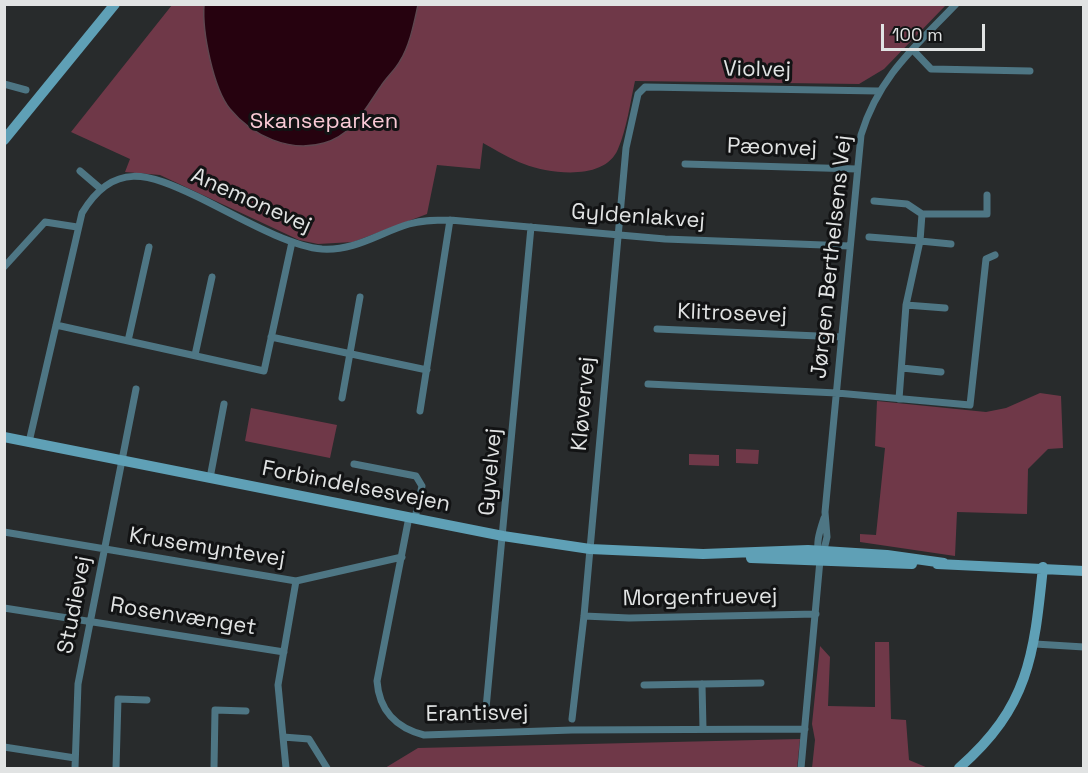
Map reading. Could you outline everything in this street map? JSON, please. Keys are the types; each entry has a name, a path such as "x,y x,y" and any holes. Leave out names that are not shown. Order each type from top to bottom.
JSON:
{"street":[{"path":"4,140 115,4"},
{"name":"Jørgen Berthelsens Vej","path":"801,768 861,135 878,91 891,73 956,4"},
{"path":"913,50 931,69 1030,71"},
{"path":"4,84 26,90"},
{"name":"Violvej","path":"638,94 645,87 878,91"},
{"name":"Kløvervej","path":"572,719 584,616 626,148 638,94"},
{"name":"Pæonvej","path":"685,164 857,169"},
{"path":"29,442 77,227 89,202 100,189 80,171"},
{"name":"Anemonevej","path":"100,189 113,181 129,177 158,179 292,242 324,249 349,248 423,220"},
{"path":"874,201 907,204 922,214 987,214 987,195"},
{"path":"899,399 906,305 920,241 922,214"},
{"name":"Gyldenlakvej","path":"423,220 450,220 618,235 850,246"},
{"path":"420,411 450,220"},
{"path":"4,267 45,222 77,227"},
{"name":"Gyvelvej","path":"484,719 531,227"},
{"path":"869,237 951,244"},
{"path":"56,325 264,371 292,242"},
{"path":"128,341 149,247"},
{"path":"837,393 970,405 986,259 995,255"},
{"path":"195,355 212,277"},
{"path":"342,398 360,297"},
{"path":"906,305 945,308"},
{"name":"Klitrosevej","path":"657,329 842,337"},
{"path":"272,337 427,370"},
{"path":"902,368 941,372"},
{"name":"Jørgen Berthelsens Vej","path":"648,384 837,393"},
{"name":"Studievej","path":"75,768 78,684 136,389"},
{"path":"210,478 224,404"},
{"name":"Forbindelsesvejen","path":"4,437 503,536 590,549 703,554 887,555 944,563 1083,571"},
{"name":"Erantisvej","path":"354,464 416,476 422,486 402,557 377,681 378,693 387,714 406,728 424,735 805,729"},
{"name":"Krusemyntevej","path":"4,532 296,581 402,557"},
{"name":"Forbindelsesvejen","path":"1043,567 1083,565"},
{"path":"959,768 992,736 1008,713 1026,677 1035,644 1043,567"},
{"path":"286,768 278,685 296,581"},
{"name":"Rosenvænget","path":"4,608 284,652"},
{"name":"Morgenfruevej","path":"584,616 629,618 816,614"},
{"path":"1035,644 1083,647"},
{"path":"644,685 761,683"},
{"path":"702,684 703,729"},
{"path":"116,768 118,699 147,700"},
{"path":"214,768 215,710 246,711"},
{"path":"283,737 302,736 309,739 327,768"},
{"path":"4,747 75,758"}],"green space":[{"name":"Skanseparken","path":"172,5 946,5 884,69 859,84 635,81 618,149 611,159 601,166 576,172 535,168 483,143 480,169 437,165 427,214 353,242 318,244 299,240 160,175 125,172 130,159 71,132"},
{"path":"1040,393 1061,396 1063,448 1048,449 1028,469 1027,514 957,512 955,556 860,542 860,534 876,535 885,448 875,446 877,401 986,412 1006,408"},
{"path":"251,408 337,425 330,458 245,441"},
{"path":"736,449 759,450 758,464 736,463"},
{"path":"689,454 719,455 719,466 689,465"},
{"path":"875,642 889,642 891,719 906,720 909,760 928,768 812,768 815,740 812,724 820,646 830,657 828,706 875,707"},
{"path":"800,739 797,768 385,768 418,748"}],"shaded area":[{"path":"204,4 418,5 403,55 351,128 324,143 298,146 272,140 260,134 239,119 224,100 218,88 210,59"}]}
